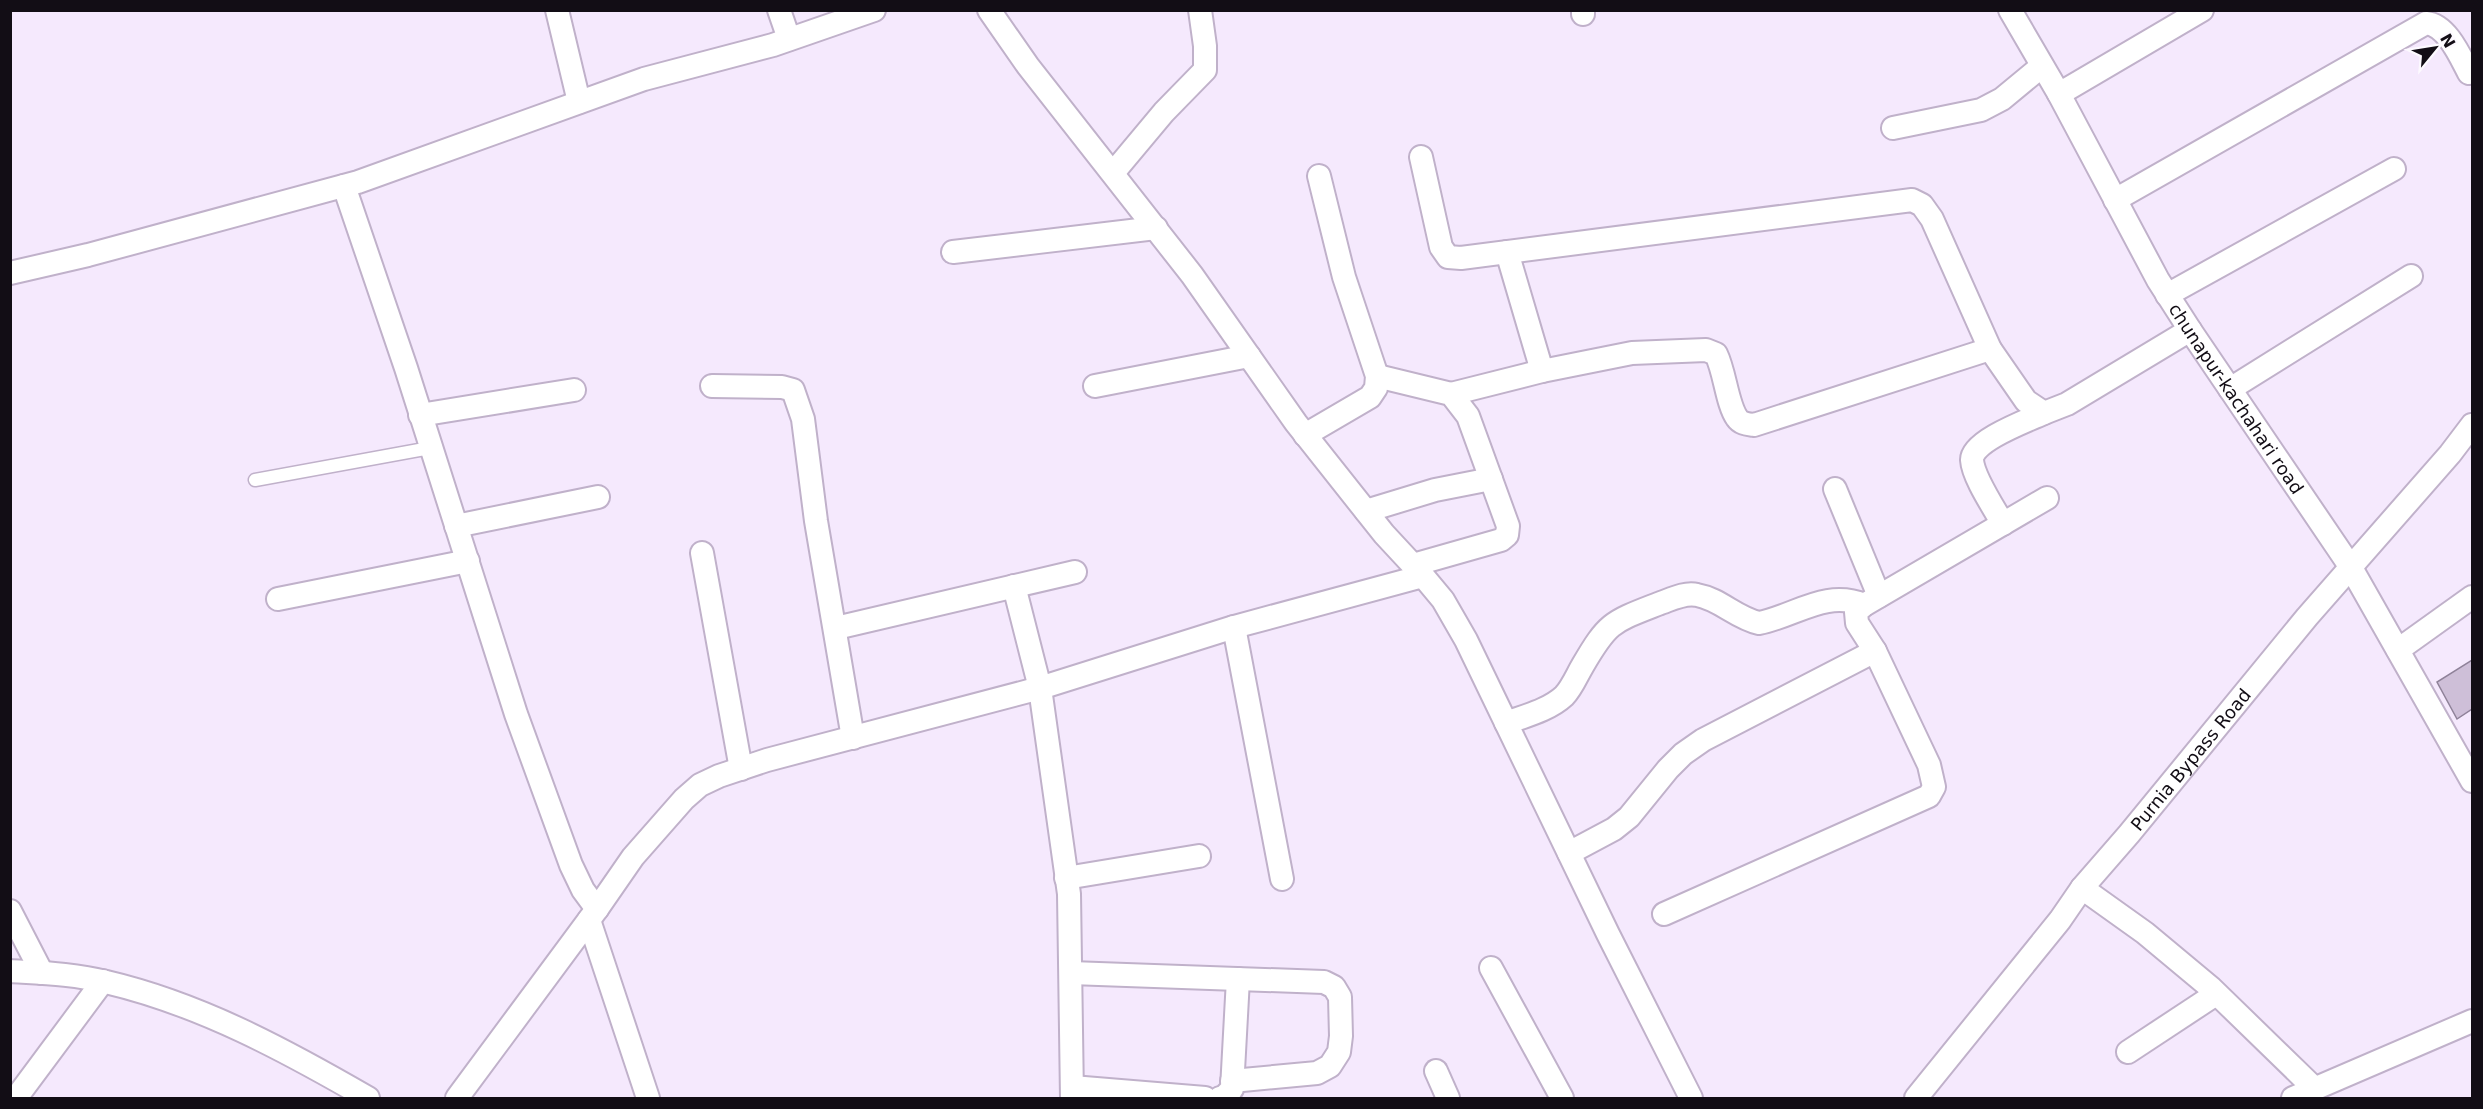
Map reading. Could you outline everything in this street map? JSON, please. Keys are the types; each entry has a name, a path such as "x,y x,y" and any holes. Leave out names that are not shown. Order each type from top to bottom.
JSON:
{"street":[{"path":"557,10 579,102"},
{"path":"779,10 789,39"},
{"path":"989,10 1016,51 1192,275 1305,435 1366,511 1443,600 1466,640 1691,1098"},
{"path":"1113,173 1164,112 1205,70 1205,46 1200,10"},
{"path":"2059,94 2202,10"},
{"path":"10,273 88,255 344,186 644,79 741,54 866,12"},
{"name":"chunapur-kachahari road","path":"2017,13 2042,66 2167,295 2350,566 2472,781"},
{"path":"2115,200 2426,22 2434,23 2451,40 2469,73"},
{"path":"1893,128 1981,110 2002,99 2042,66"},
{"path":"1421,157 1444,253 1449,257 1461,258 1795,217 1912,200 1922,206 1932,219 1990,349 2026,401 2044,413"},
{"path":"2167,295 2394,169"},
{"path":"1305,435 1370,397 1376,388 1377,376 1344,277 1318,176"},
{"path":"344,186 516,714 571,865 593,914 648,1098"},
{"path":"953,252 1156,228"},
{"path":"1507,252 1542,371"},
{"path":"2230,389 2411,276"},
{"path":"2003,524 1977,474 1972,459 1974,451 1984,442 2067,404 2190,330"},
{"path":"1377,376 1451,394 1542,371 1632,353 1706,350 1716,354 1722,365 1737,418 1745,424 1754,425 1990,349"},
{"path":"1095,386 1249,356"},
{"path":"712,386 782,387 793,390 803,419 816,521 853,738"},
{"path":"420,415 574,390"},
{"path":"457,1098 633,857 700,785 741,768 1040,688 1418,571 1501,540 1507,535 1508,526 1468,416 1451,394"},
{"name":"Purnia Bypass Road","path":"1916,1098 2060,920 2082,888 2350,566 2450,454 2472,425"},
{"path":"1366,511 1435,490 1491,479"},
{"path":"1836,489 1871,601"},
{"path":"456,526 598,497"},
{"path":"1664,914 1929,796 1934,787 1932,771 1875,651 1857,623 1856,612 2047,498"},
{"path":"702,553 741,768"},
{"path":"278,599 468,561"},
{"path":"836,628 1075,572"},
{"path":"1014,586 1040,688 1066,878 1071,973 1072,1093 1205,1098"},
{"path":"1506,723 1550,705 1566,694 1598,639 1610,625 1623,617 1678,596 1695,594 1702,596 1747,621 1759,623 1833,599 1871,601"},
{"path":"2398,650 2472,597"},
{"path":"1234,627 1282,879"},
{"path":"1569,853 1614,829 1629,817 1668,769 1683,754 1703,740 1875,651"},
{"path":"1066,878 1199,856"},
{"path":"2082,888 2145,933 2216,994 2315,1089"},
{"path":"10,911 42,973"},
{"path":"1491,968 1562,1098"},
{"path":"10,971 104,981 144,991 252,1034 368,1098"},
{"path":"1071,973 1324,982 1334,987 1340,997 1339,1052 1330,1066 1317,1073 1226,1090 1238,979"},
{"path":"16,1098 104,981"},
{"path":"2128,1052 2216,994"},
{"path":"2293,1098 2472,1021"},
{"path":"1436,1071 1448,1098"}],"lane":[{"path":"255,480 430,448"}],"building":[{"path":"2472,660 2472,709 2457,719 2437,682"}]}
